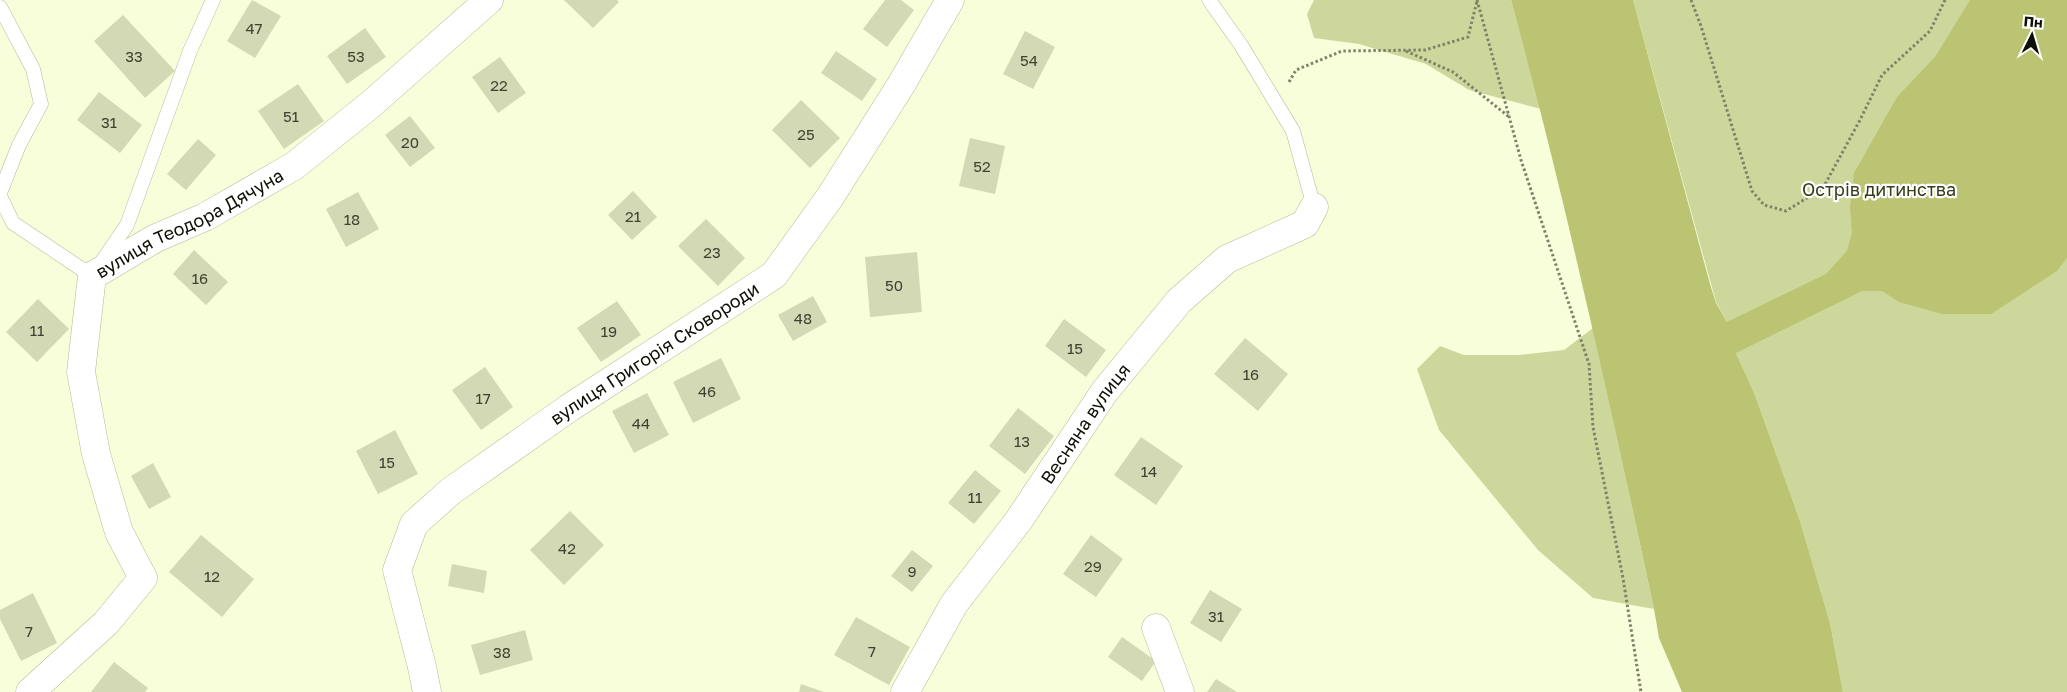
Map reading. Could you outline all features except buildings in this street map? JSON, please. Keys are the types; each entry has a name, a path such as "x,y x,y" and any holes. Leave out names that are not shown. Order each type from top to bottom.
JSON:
{"street":[{"name":"вулиця Теодора Дячуна","path":"30,692 106,623 144,578 118,532 96,454 81,372 92,276 154,239 205,218 294,166 370,105 489,0"},
{"name":"вулиця Григорія Сковороди","path":"427,692 397,570 414,524 451,491 569,408 774,275 830,197 901,85 950,0"},
{"name":"Весняна вулиця","path":"905,692 954,604 1019,520 1105,391 1179,301 1227,259 1305,224 1314,207"},
{"path":"1156,628 1180,692"}],"lane":[{"path":"0,7 33,69 40,104 19,145 0,194 12,222 92,276 127,225 190,51 213,0"},
{"path":"1210,0 1241,45 1293,131 1314,207"}],"path":[{"path":"1276,102 1296,70 1342,51 1424,50 1468,37 1477,0"},
{"path":"1477,0 1521,160 1589,364 1592,427 1623,578 1641,692"},
{"path":"1691,0 1701,26 1752,191 1764,205 1786,211 1823,188 1882,75 1930,31 1945,0"},
{"path":"1403,50 1453,72 1509,116"}],"green space":[{"path":"1314,0 1511,0 1541,109 1469,90 1426,64 1359,44 1314,38 1307,14"},
{"name":"Острів дитинства","path":"1633,0 2067,0 2067,692 1843,692 1830,623 1800,521 1755,395 1736,353 1727,322 1716,302"},
{"path":"1593,328 1654,609 1593,598 1538,550 1439,430 1417,369 1440,346 1464,355 1519,355 1564,350"}],"shaded area":[{"path":"1511,0 1633,0 1710,284 1716,303 1727,322 1826,274 1847,251 1852,232 1850,208 1854,173 1897,97 1935,57 1970,0 2067,0 2067,258 2057,271 1991,314 1942,314 1899,302 1882,291 1862,291 1736,353 1755,395 1800,521 1830,623 1843,692 1682,692 1659,638 1587,303"}]}
